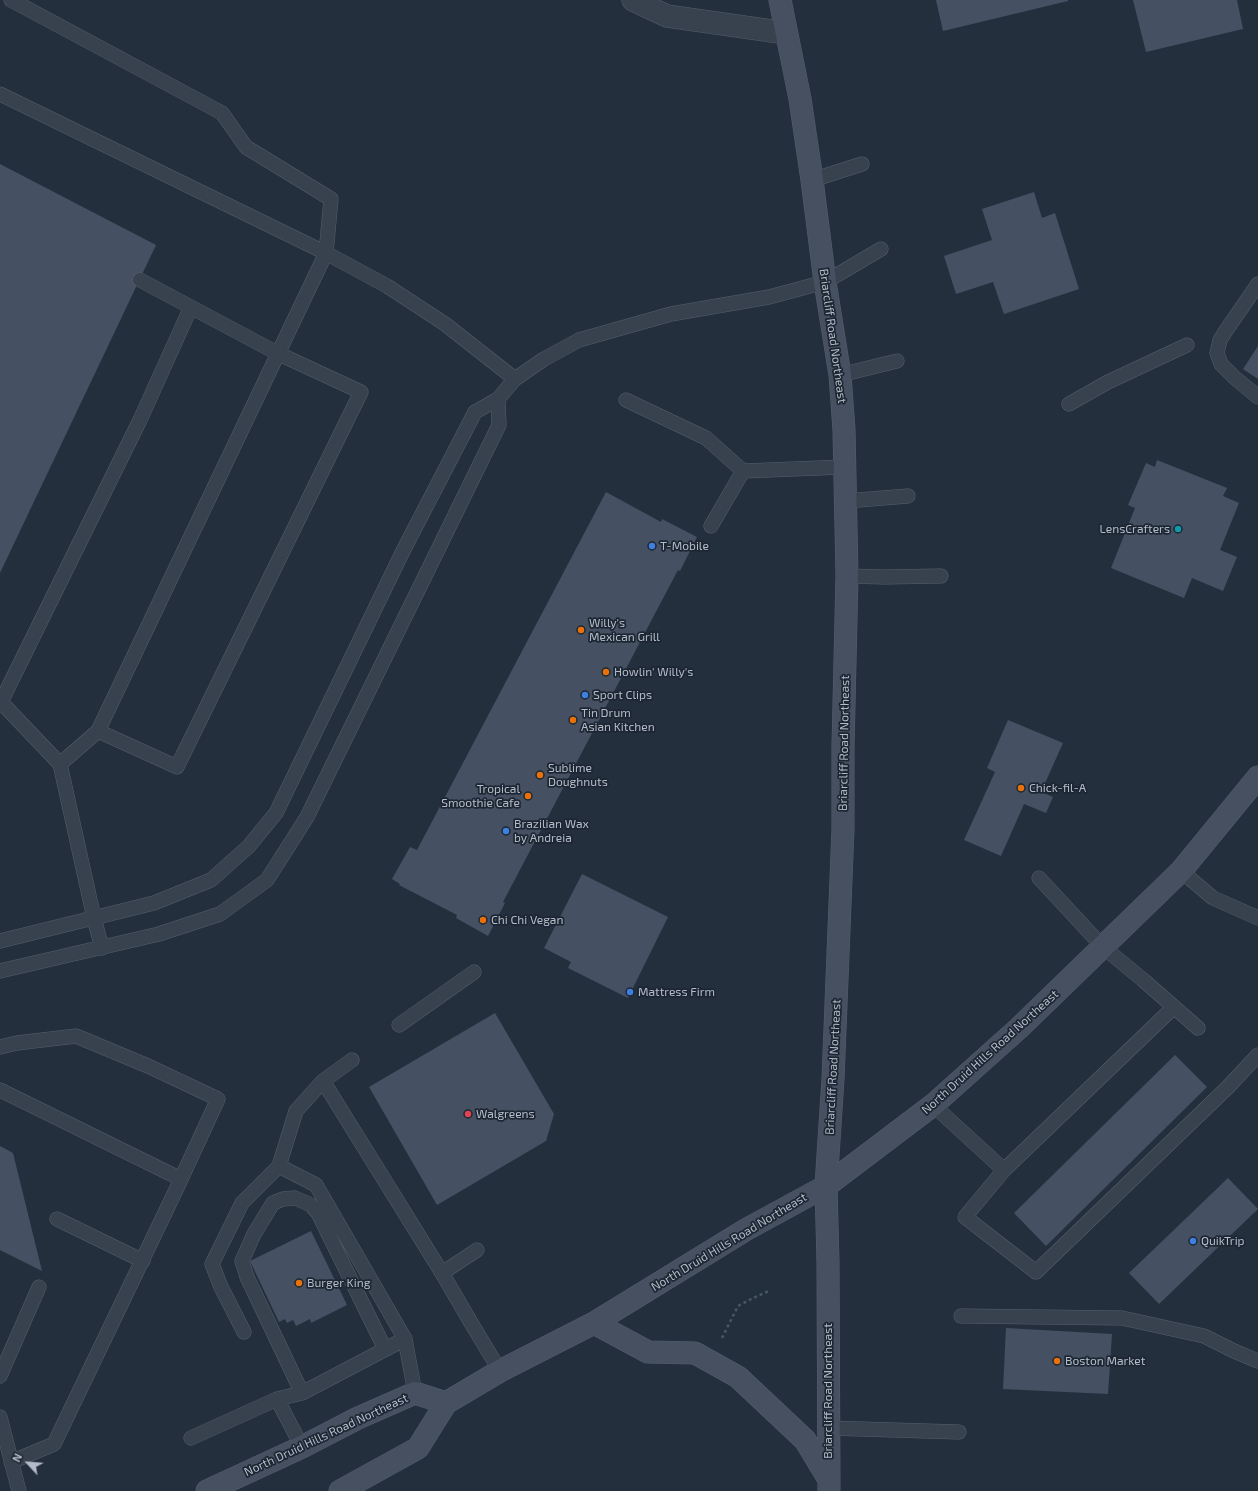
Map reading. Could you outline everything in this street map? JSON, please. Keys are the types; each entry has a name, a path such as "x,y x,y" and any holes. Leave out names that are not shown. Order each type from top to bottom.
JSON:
{"main road":[{"name":"Briarcliff Road Northeast","path":"780,0 800,99 825,282 840,375 846,501 847,576 842,746 843,829 841,902 834,1079 826,1186 828,1262 829,1486"},
{"name":"North Druid Hills Road Northeast","path":"340,1491 358,1486 418,1448 446,1403 500,1371 594,1323 714,1251 747,1229 826,1186 933,1105 1020,1028 1182,871 1258,777"},
{"path":"594,1323 648,1352 695,1353 738,1377 805,1440 829,1486"},
{"name":"North Druid Hills Road Northeast","path":"207,1491 302,1447 358,1418 415,1393 446,1403"}],"street":[{"path":"633,0 667,16 786,33"}],"lane":[{"path":"11,0 222,113 246,147 331,200 326,253 98,731 60,764"},
{"path":"0,94 326,253 387,286 445,324 515,379"},
{"path":"812,180 862,164"},
{"path":"0,941 154,903 211,880 249,846 276,813 403,551 475,412 498,399 515,379 544,359 580,340 671,314 769,297 825,282 880,249"},
{"path":"98,731 177,767 361,392 278,353 140,280"},
{"path":"1258,284 1220,340 1217,353 1221,364 1235,378 1258,396"},
{"path":"102,948 60,764 1,701 140,420 191,307"},
{"path":"1069,404 1108,382 1187,345"},
{"path":"840,375 897,361"},
{"path":"0,971 159,934 220,914 267,880 307,817 499,425 498,399"},
{"path":"626,400 706,438 743,471 844,467"},
{"path":"711,526 743,471"},
{"path":"846,501 908,496"},
{"path":"847,576 941,576"},
{"path":"1182,871 1213,898 1258,918"},
{"path":"1039,878 1103,947 1133,971 1198,1028"},
{"path":"399,1025 474,972"},
{"path":"1174,1007 1004,1170 965,1217 1036,1272 1228,1087 1258,1055"},
{"path":"0,1047 17,1043 76,1036 148,1066 218,1099 143,1260 54,1444 11,1462"},
{"path":"244,1332 212,1264 242,1203 279,1166 296,1111 323,1081 352,1060"},
{"path":"323,1081 442,1273 500,1371"},
{"path":"0,1090 181,1179"},
{"path":"933,1105 1004,1170"},
{"path":"279,1166 316,1185 405,1339 415,1393"},
{"path":"302,1392 247,1277 242,1260 254,1234 273,1203 283,1199 295,1198 311,1205 318,1213 385,1349"},
{"path":"57,1219 143,1260"},
{"path":"442,1273 477,1250"},
{"path":"0,1376 39,1287"},
{"path":"961,1316 1122,1318 1204,1336 1258,1361"},
{"path":"191,1438 277,1399 302,1392 405,1339"},
{"path":"277,1399 302,1447"},
{"path":"0,1417 19,1491"},
{"path":"828,1428 959,1432"}],"path":[{"path":"721,1339 738,1306 769,1291"}],"building":[{"path":"936,0 1068,0 1068,1 943,31"},
{"path":"1133,0 1237,0 1243,29 1146,52"},
{"path":"0,164 156,245 0,573"},
{"path":"1034,192 1042,218 1055,213 1079,289 1004,314 993,282 956,294 944,256 992,240 982,209"},
{"path":"1258,346 1258,379 1243,369"},
{"name":"LensCrafters","path":"1157,460 1227,488 1223,496 1239,503 1220,550 1237,557 1223,591 1192,578 1184,598 1111,568 1135,508 1128,505 1146,463 1155,467"},
{"path":"606,492 661,522 662,519 697,537 680,571 678,570 503,902 505,903 488,936 456,918 457,915 399,885 400,884 392,879 410,847 417,850"},
{"path":"1008,720 1063,743 1041,792 1053,797 1046,813 1024,804 1001,856 964,840 995,772 987,768"},
{"path":"582,874 668,917 628,998 568,968 571,962 544,948"},
{"path":"495,1013 554,1114 546,1141 437,1205 369,1087"},
{"path":"1175,1055 1207,1087 1046,1246 1014,1213"},
{"path":"0,1146 13,1153 42,1271 0,1250"},
{"name":"QuikTrip","path":"1228,1178 1258,1209 1159,1304 1129,1273"},
{"name":"Burger King","path":"311,1231 347,1305 311,1323 310,1319 296,1326 293,1320 287,1323 285,1319 279,1322 250,1261"},
{"name":"Boston Market","path":"1006,1328 1112,1334 1108,1394 1003,1389"}],"place":[{"name":"LensCrafters","path":"1178,529"},
{"name":"T-Mobile","path":"652,546"},
{"name":"Willy's Mexican Grill","path":"581,630"},
{"name":"Howlin' Willy's","path":"606,672"},
{"name":"Sport Clips","path":"585,695"},
{"name":"Tin Drum Asian Kitchen","path":"573,720"},
{"name":"Sublime Doughnuts","path":"540,775"},
{"name":"Chick-fil-A","path":"1021,788"},
{"name":"Tropical Smoothie Cafe","path":"528,796"},
{"name":"Brazilian Wax by Andreia","path":"506,831"},
{"name":"Chi Chi Vegan","path":"483,920"},
{"name":"Mattress Firm","path":"630,992"},
{"name":"Walgreens","path":"468,1114"},
{"name":"QuikTrip","path":"1193,1241"},
{"name":"Burger King","path":"299,1283"},
{"name":"Boston Market","path":"1057,1361"}]}
